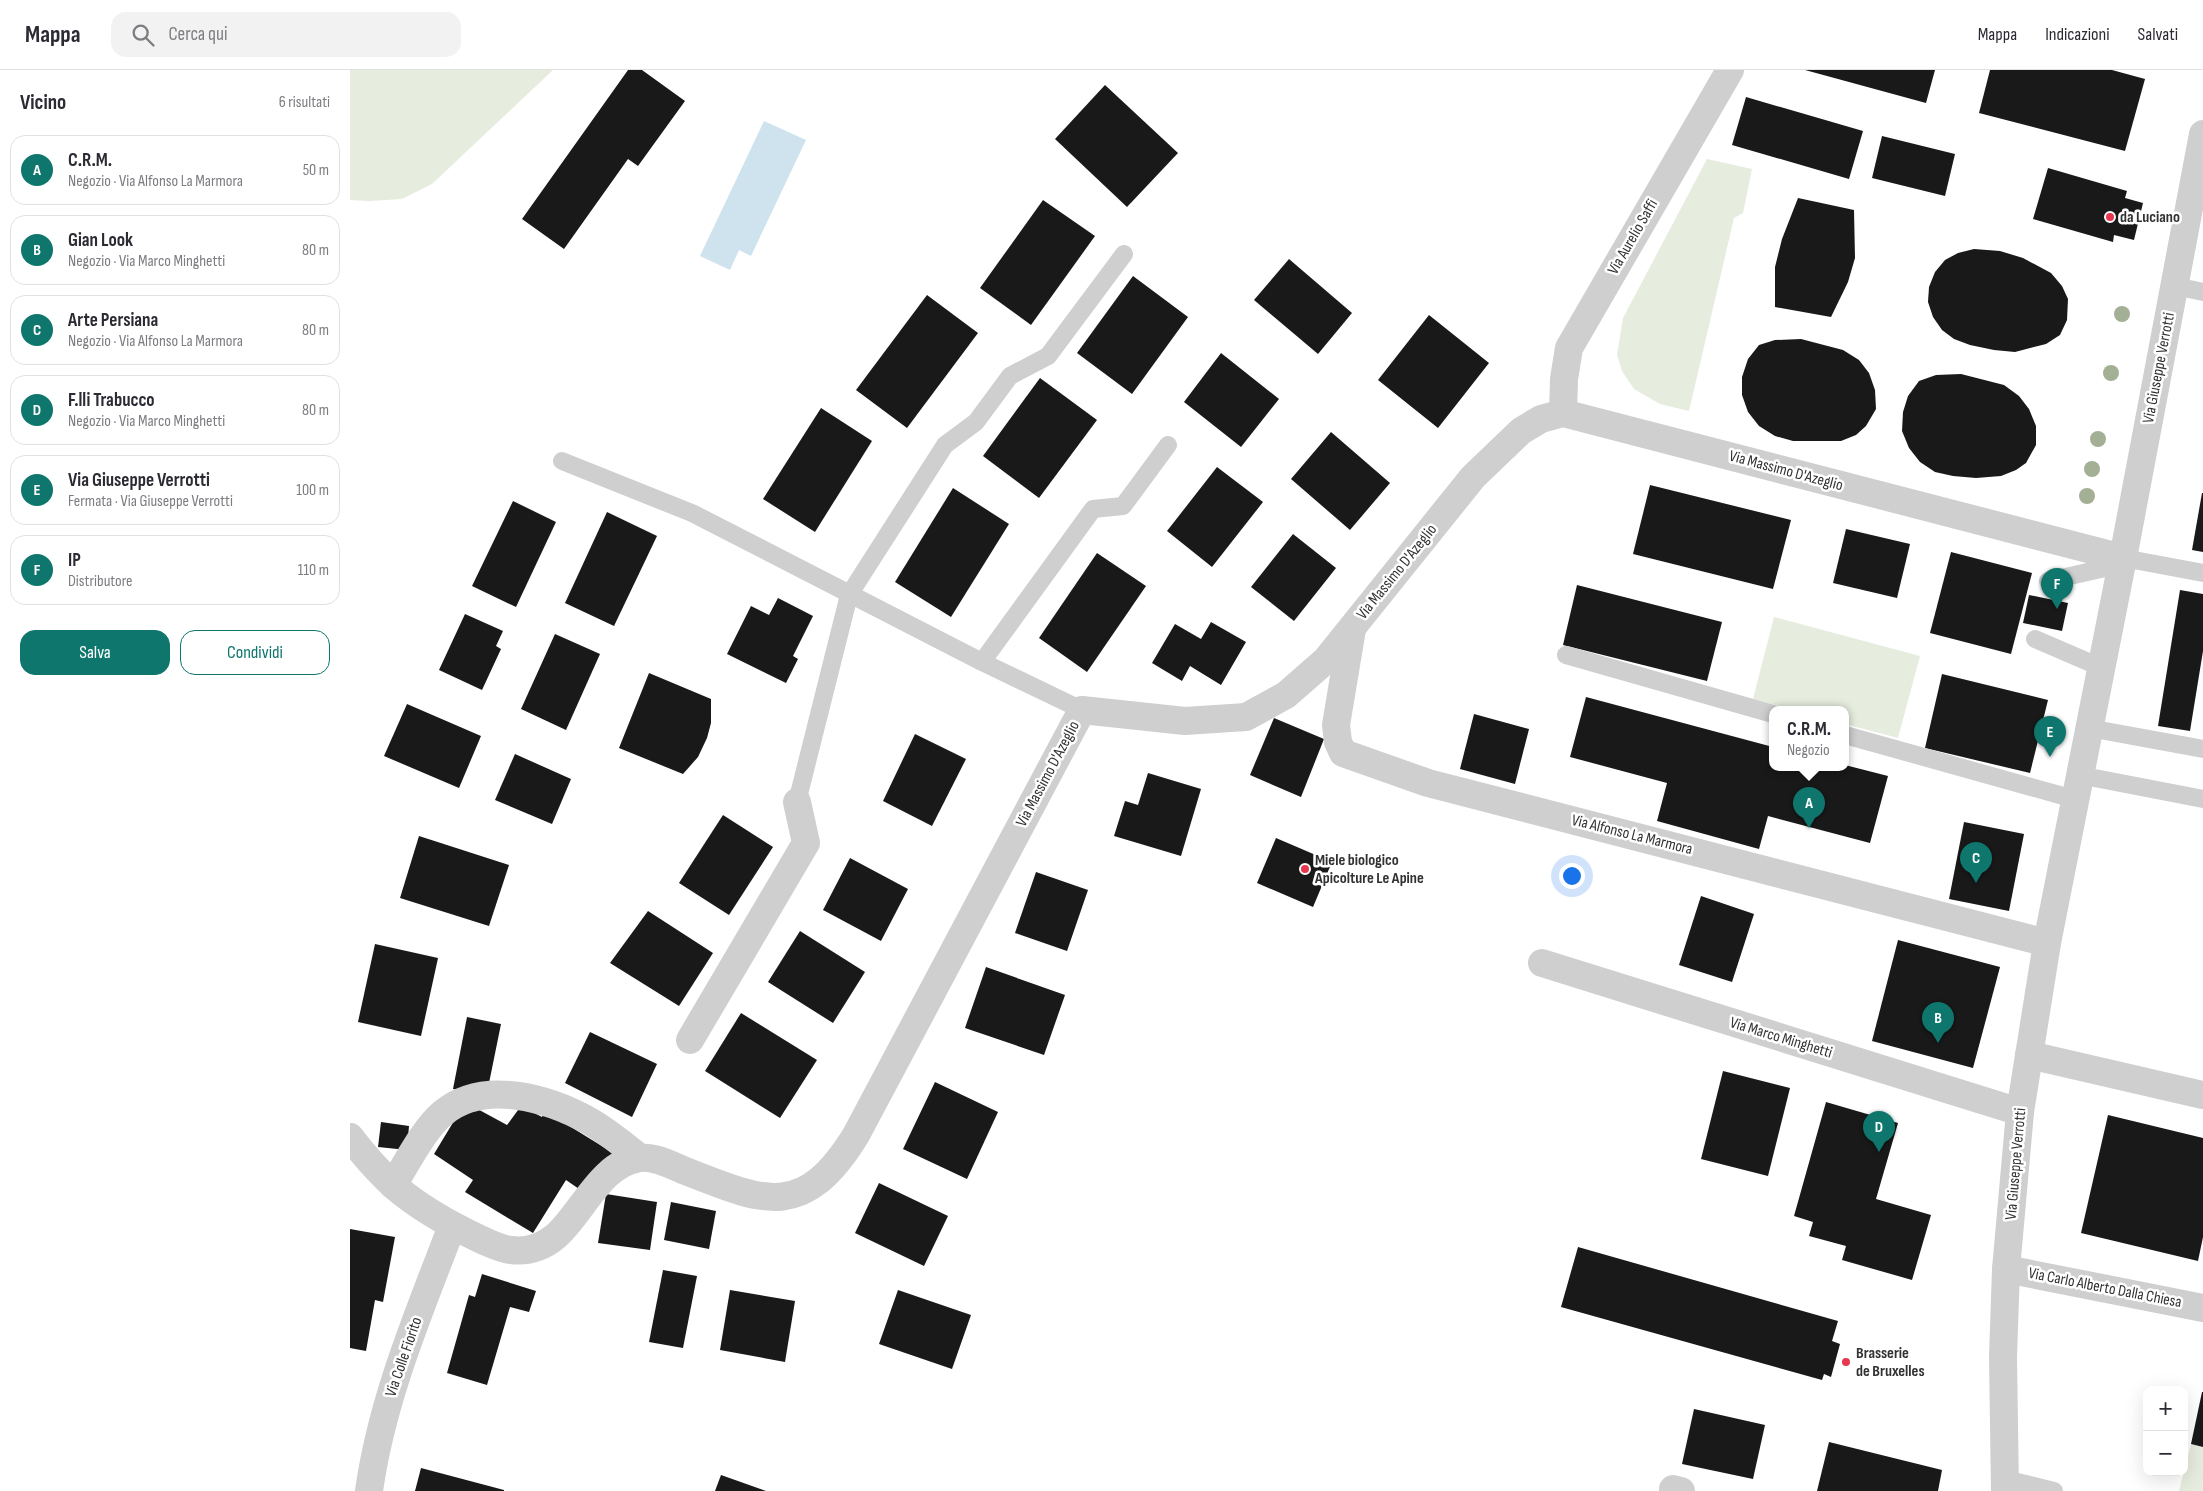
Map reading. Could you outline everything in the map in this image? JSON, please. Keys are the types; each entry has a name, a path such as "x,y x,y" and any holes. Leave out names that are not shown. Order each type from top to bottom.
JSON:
{"street":[{"name":"Via Aurelio Saffi","path":"1563,412 1564,379 1569,348 1730,70"},
{"name":"Via Giuseppe Verrotti","path":"2005,1485 2003,1357 2006,1269 2020,1112 2047,943 2100,667 2124,558 2203,134"},
{"name":"Via Massimo D'Azeglio","path":"640,1158 657,1160 739,1192 773,1199 807,1189 826,1174 856,1135 1082,710 1185,721 1246,717 1286,695 1326,660 1473,477 1520,432 1541,418 1563,412 2124,558"},
{"name":"Via Alfonso La Marmora","path":"1353,627 1336,726 1338,742 1343,753 1428,782 2047,943"},
{"path":"690,1040 806,843 797,802"},
{"name":"Via Marco Minghetti","path":"1542,963 2020,1112"},
{"path":"2029,1055 2203,1095"},
{"path":"393,1185 432,1124 443,1113 471,1098 488,1096 525,1098 567,1111 598,1126 640,1158"},
{"path":"350,1137 393,1185 452,1226 509,1250 534,1248 544,1244 562,1229 610,1174 629,1162 640,1158"},
{"name":"Via Colle Fiorito","path":"369,1491 378,1439 392,1388 452,1226"},
{"name":"Via Carlo Alberto Dalla Chiesa","path":"2006,1269 2203,1308"}],"lane":[{"path":"797,802 849,595 944,445 976,422 1010,376 1048,356 1124,254"},
{"path":"2175,286 2203,292"},
{"path":"982,662 1093,509 1123,506 1168,445"},
{"path":"562,461 692,513 849,595 1082,710"},
{"path":"2048,581 2105,568 2124,558 2203,573"},
{"path":"2035,639 2100,667"},
{"path":"1566,655 1769,713"},
{"path":"2089,728 2203,749"},
{"path":"1849,736 2077,787 2203,799"},
{"path":"2005,1485 2054,1491"}],"shaded area":[{"path":"350,70 553,70 432,184 402,199 369,201 350,200"},
{"path":"1707,159 1752,169 1743,213 1734,218 1689,411 1660,404 1634,389 1622,371 1617,355 1623,318"},
{"path":"1774,617 1920,656 1898,738 1849,725 1849,706 1779,706 1753,699"},
{"path":"2191,1444 2203,1447 2203,1491 2179,1491 2183,1476 2188,1476 2188,1456"}],"water":[{"path":"764,121 806,140 751,256 739,250 730,270 700,256"}],"building":[{"path":"628,70 642,70 685,101 638,166 628,159 564,249 522,219"},
{"path":"1805,70 1935,70 1926,103"},
{"path":"1990,70 2112,70 2145,79 2125,151 1979,113"},
{"path":"1105,85 1178,153 1127,207 1055,139"},
{"path":"1746,97 1863,131 1849,179 1732,145"},
{"path":"1882,136 1955,154 1945,196 1872,178"},
{"path":"2048,168 2127,191 2125,198 2143,203 2134,240 2114,235 2113,242 2033,219"},
{"path":"1798,198 1854,210 1855,258 1848,282 1831,317 1775,307 1775,267 1782,239"},
{"path":"1043,200 1095,236 1031,325 980,288"},
{"path":"1974,249 2000,251 2023,258 2051,273 2062,286 2068,299 2067,320 2060,335 2046,344 2015,352 1970,345 1954,339 1942,330 1933,317 1928,302 1929,287 1935,272 1945,260 1958,253"},
{"path":"1289,259 1352,313 1318,354 1254,300"},
{"path":"1133,276 1188,317 1132,394 1077,353"},
{"path":"927,295 978,333 907,428 856,390"},
{"path":"1429,315 1489,363 1438,428 1378,380"},
{"path":"1801,339 1843,350 1859,360 1869,373 1875,390 1876,409 1866,426 1856,435 1841,441 1793,441 1775,436 1759,426 1748,412 1742,395 1742,377 1748,359 1759,345 1775,340"},
{"path":"1221,353 1279,399 1241,447 1184,402"},
{"path":"1961,374 2004,385 2019,396 2029,409 2036,426 2036,445 2026,463 2016,470 2001,476 1976,478 1953,476 1935,472 1920,462 1909,448 1902,431 1903,412 1908,396 1919,381 1936,375"},
{"path":"1040,378 1097,420 1039,498 983,456"},
{"path":"821,408 872,441 815,532 763,499"},
{"path":"1331,432 1390,483 1350,530 1291,479"},
{"path":"1217,467 1263,502 1212,567 1167,531"},
{"path":"1650,485 1791,520 1773,589 1633,554"},
{"path":"953,488 1009,524 951,617 895,582"},
{"path":"2203,493 2203,552 2192,550"},
{"path":"513,501 556,522 516,607 472,586"},
{"path":"607,512 657,536 614,626 565,603"},
{"path":"1846,529 1910,544 1897,598 1833,583"},
{"path":"1293,534 1336,568 1294,621 1251,587"},
{"path":"1951,552 2032,573 2011,654 1930,633"},
{"path":"1097,553 1146,586 1087,672 1039,638"},
{"path":"1577,585 1722,622 1707,681 1563,645"},
{"path":"2180,590 2203,594 2203,651 2190,731 2158,726"},
{"path":"2029,595 2068,603 2062,631 2023,623"},
{"path":"778,598 813,616 793,656 798,659 786,683 727,654 751,606 769,615"},
{"path":"465,614 503,631 496,646 501,649 482,690 439,670"},
{"path":"1211,622 1246,642 1221,685 1190,666 1182,681 1152,663 1175,624 1201,639"},
{"path":"555,634 600,654 566,730 521,709"},
{"path":"649,673 711,699 711,723 707,738 698,757 683,774 619,748"},
{"path":"1942,674 2048,700 2030,773 1925,748"},
{"path":"1586,697 1769,746 1769,771 1849,771 1849,766 1888,776 1870,843 1768,816 1759,849 1657,821 1667,783 1570,757"},
{"path":"407,704 481,736 459,788 384,756"},
{"path":"1474,714 1529,729 1515,784 1460,769"},
{"path":"1274,718 1324,739 1301,797 1250,775"},
{"path":"915,734 966,759 932,826 883,801"},
{"path":"515,754 571,779 552,824 495,800"},
{"path":"1148,773 1201,789 1181,856 1114,836 1125,801 1138,805"},
{"path":"723,815 773,847 729,915 679,883"},
{"path":"1964,822 2024,834 2009,911 1949,899"},
{"path":"419,836 509,865 489,926 400,898"},
{"path":"1276,838 1332,862 1313,907 1257,883"},
{"path":"850,858 908,889 881,941 823,910"},
{"path":"1036,872 1088,890 1067,951 1015,933"},
{"path":"1701,896 1754,914 1732,982 1679,965"},
{"path":"648,911 713,953 679,1006 610,963"},
{"path":"800,931 865,972 833,1023 768,982"},
{"path":"1898,940 2000,967 1973,1068 1872,1041"},
{"path":"375,944 438,958 421,1036 358,1022"},
{"path":"986,967 1065,995 1044,1055 965,1028"},
{"path":"741,1013 817,1060 780,1118 705,1071"},
{"path":"467,1017 501,1024 488,1088 466,1091 453,1089"},
{"path":"590,1032 657,1064 632,1117 565,1083"},
{"path":"1723,1071 1790,1088 1768,1176 1701,1159"},
{"path":"935,1082 998,1112 967,1179 903,1149"},
{"path":"1826,1102 1898,1123 1876,1199 1931,1215 1912,1280 1842,1260 1846,1246 1809,1236 1813,1222 1794,1216"},
{"path":"472,1106 507,1125 521,1106 542,1117 545,1111 618,1156 582,1191 566,1180 533,1233 465,1192 473,1180 434,1154 460,1111"},
{"path":"2108,1115 2203,1138 2203,1237 2198,1261 2081,1233"},
{"path":"381,1122 409,1126 407,1150 378,1147"},
{"path":"879,1183 948,1216 924,1266 855,1233"},
{"path":"606,1194 657,1202 650,1250 598,1243"},
{"path":"671,1202 716,1211 709,1249 664,1240"},
{"path":"350,1229 395,1237 383,1302 375,1300 366,1351 350,1348"},
{"path":"1578,1247 1838,1321 1832,1341 1840,1344 1831,1377 1824,1374 1822,1380 1561,1307"},
{"path":"663,1270 697,1276 683,1348 649,1342"},
{"path":"482,1274 536,1291 529,1312 510,1307 487,1385 447,1373 469,1295 475,1297"},
{"path":"730,1290 795,1301 785,1362 720,1350"},
{"path":"898,1290 971,1315 952,1369 879,1344"},
{"path":"2203,1392 2203,1447 2191,1444"},
{"path":"1694,1409 1765,1425 1753,1479 1682,1464"},
{"path":"1829,1442 1942,1470 1938,1491 1817,1491"},
{"path":"421,1468 504,1490 504,1491 415,1491"},
{"path":"721,1475 766,1491 715,1491"}],"place":[{"name":"da Luciano","path":"2110,217"},
{"name":"IP","path":"2057,609"},
{"name":"Via Giuseppe Verrotti","path":"2050,757"},
{"name":"C.R.M.","path":"1809,828"},
{"name":"Miele biologico Apicolture Le Apine","path":"1305,869"},
{"name":"Arte Persiana","path":"1976,883"},
{"name":"Gian Look","path":"1938,1043"},
{"name":"F.lli Trabucco","path":"1879,1152"},
{"name":"Brasserie de Bruxelles","path":"1846,1362"}]}
